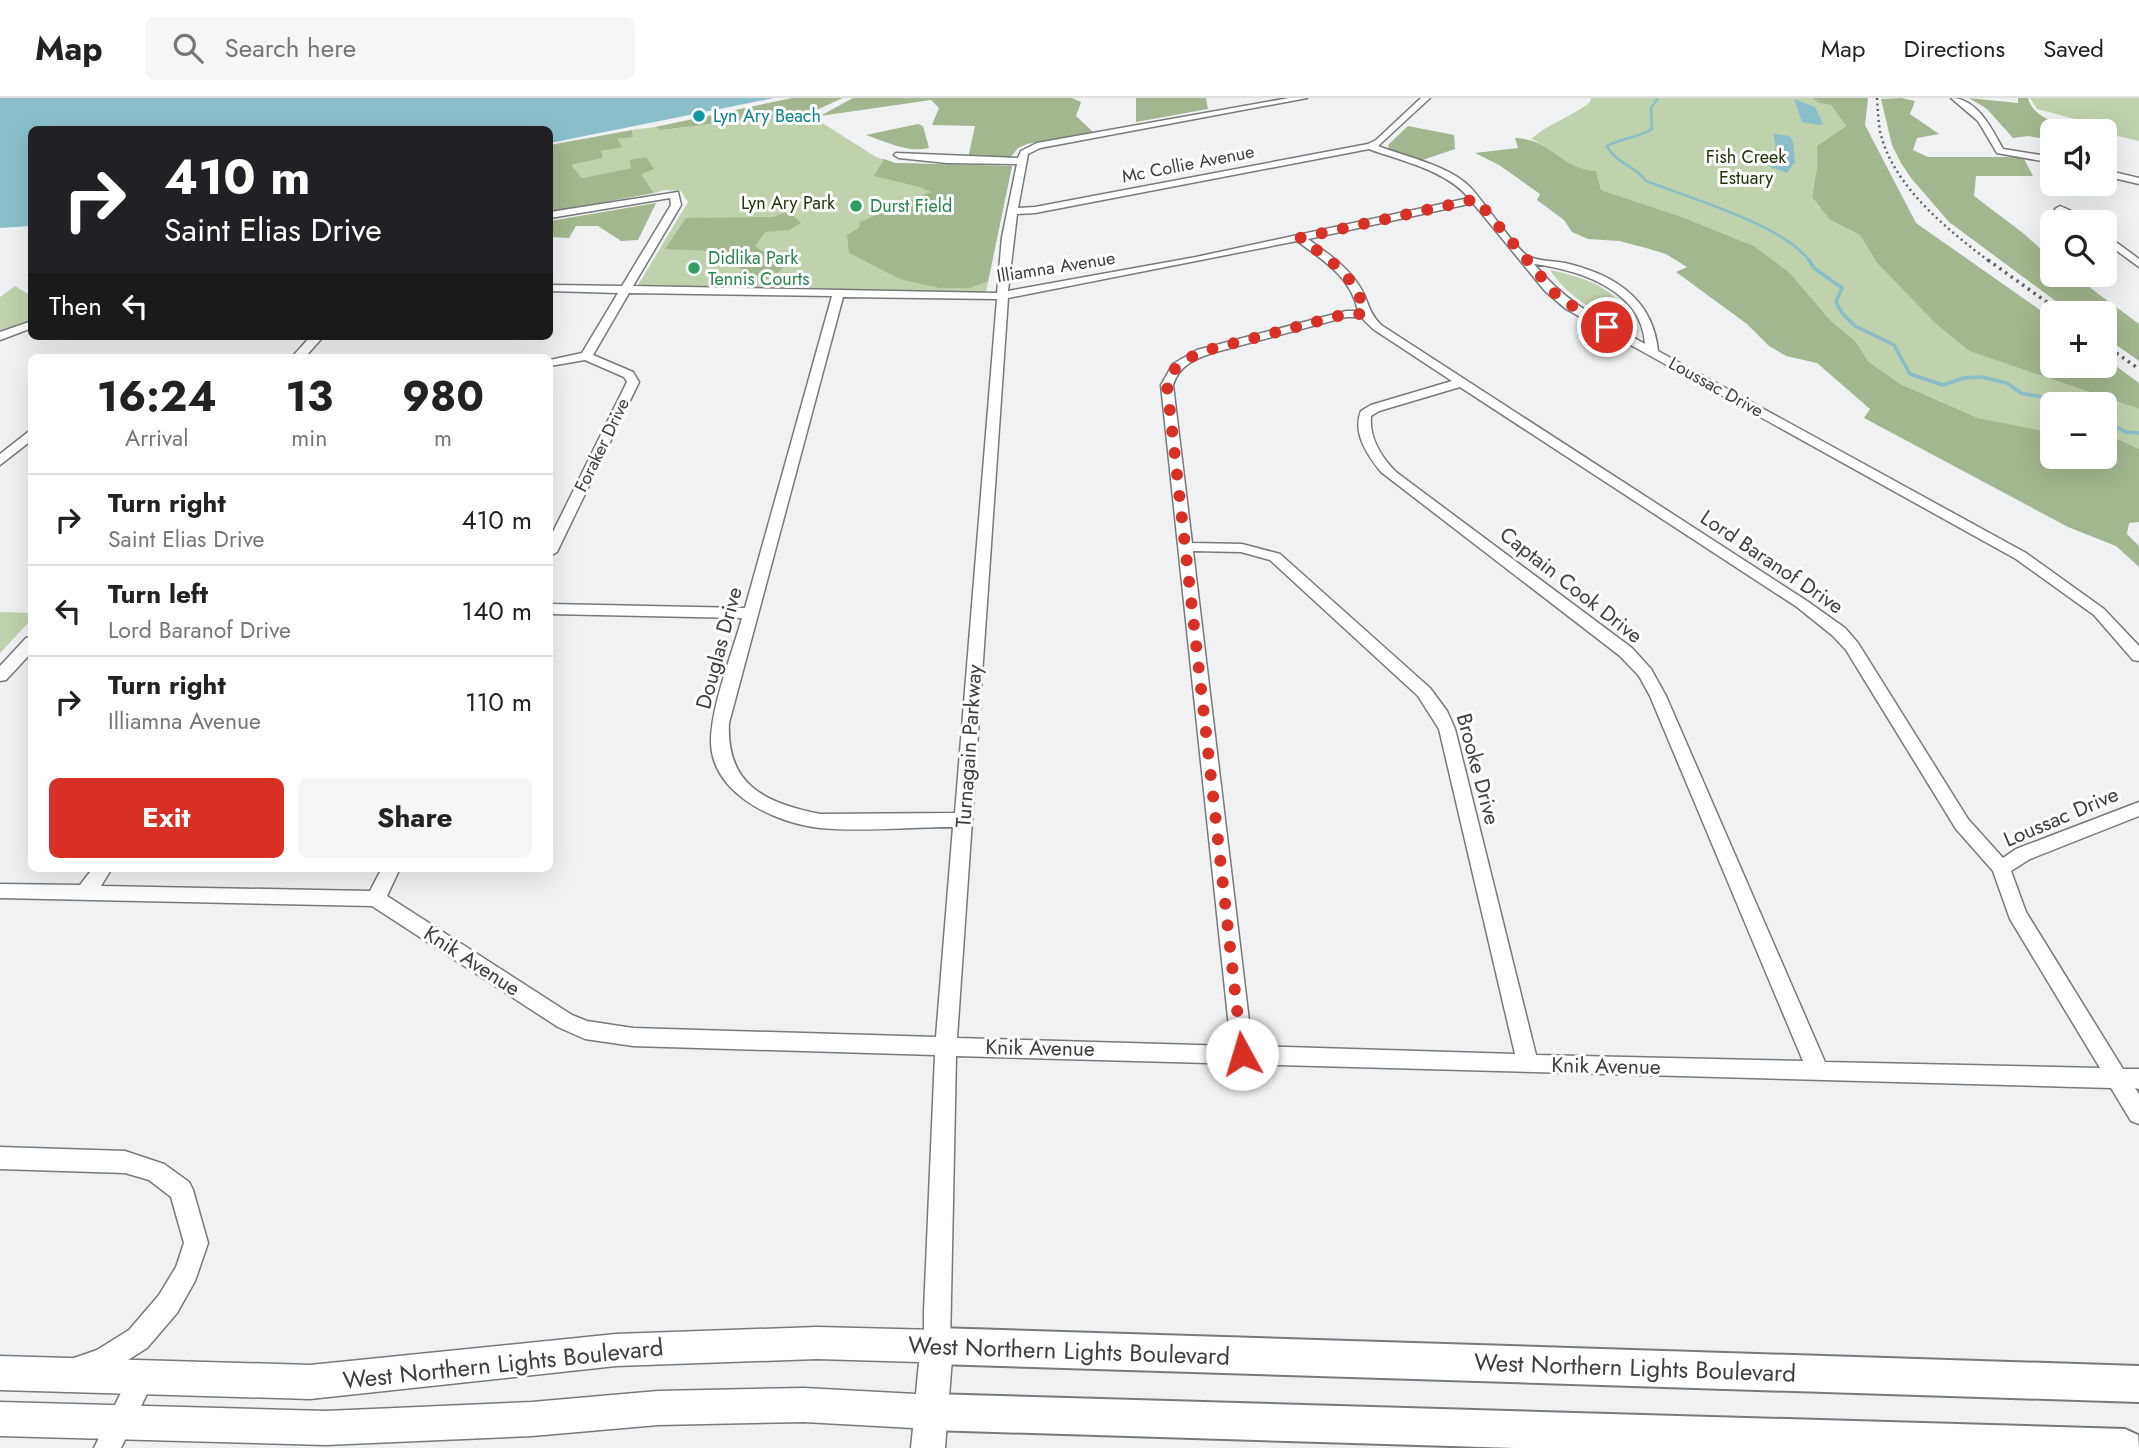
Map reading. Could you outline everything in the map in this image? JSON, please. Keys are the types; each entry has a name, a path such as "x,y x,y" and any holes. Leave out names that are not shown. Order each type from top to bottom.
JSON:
{"main road":[{"name":"West Northern Lights Boulevard","path":"937,1346 2139,1384"},
{"name":"West Northern Lights Boulevard","path":"930,1412 2125,1448"}],"street":[{"name":"Turnagain Parkway","path":"937,1346 946,1046 1007,237 1021,161 1027,149 1303,98"},
{"path":"1370,146 1379,142 1426,98"},
{"path":"1955,98 1982,119 2000,151 2040,158"},
{"name":"Loussac Drive","path":"1370,146 1449,176 1465,187 1549,289 1570,307 2038,567 2099,612 2139,656"},
{"name":"Mc Collie Avenue","path":"1013,211 1035,210 1370,146"},
{"path":"900,155 939,160 1021,161"},
{"path":"2117,176 2139,181"},
{"path":"553,214 675,194 676,205 586,356 553,362"},
{"name":"Illiamna Avenue","path":"553,288 1002,296 1149,269 1476,199"},
{"name":"Lord Baranof Drive","path":"1300,238 1347,275 1363,305 1364,314 1377,327 1802,604 1839,632 1865,665 1962,824 2001,868 2017,914 2128,1079 2139,1114"},
{"path":"2117,247 2139,264"},
{"path":"1524,259 1571,268 1626,293 1652,334 1652,352"},
{"name":"Douglas Drive","path":"838,293 749,613 718,739 720,754 734,781 747,793 780,811 820,821 964,820"},
{"path":"1242,1054 1167,385 1173,371 1186,359 1208,350 1346,314 1364,314"},
{"path":"0,336 28,326"},
{"path":"301,354 314,340"},
{"name":"Foraker Drive","path":"553,546 633,383 629,375 586,356"},
{"name":"Captain Cook Drive","path":"1460,383 1365,414 1364,423 1375,456 1391,475 1626,652 1644,673 1658,696 1818,1071"},
{"path":"0,461 28,436"},
{"name":"Brooke Drive","path":"1185,547 1242,548 1275,557 1411,679 1434,703 1447,729 1528,1064"},
{"path":"553,609 749,613"},
{"path":"0,676 28,646"},
{"name":"Loussac Drive","path":"2001,868 2023,853 2139,809"},
{"path":"85,893 100,872"},
{"path":"0,891 376,899 389,872"},
{"name":"Knik Avenue","path":"376,899 543,1008 585,1030 633,1037 2128,1079"},
{"path":"0,1158 125,1162 156,1172 181,1190 197,1243 186,1273 168,1304 138,1339 103,1361 57,1375"},
{"name":"West Northern Lights Boulevard","path":"0,1373 310,1382 369,1377 491,1360 616,1350 817,1343 937,1346"},
{"path":"928,1448 937,1346"},
{"path":"114,1436 142,1377"},
{"name":"West Northern Lights Boulevard","path":"0,1419 114,1436 532,1419 658,1408 804,1405 930,1412"}],"green space":[{"path":"792,98 843,98 812,112 661,130 655,127"},
{"path":"853,98 1072,98 1081,102 1076,116 1093,132 1027,144 1018,148 1010,158 968,158 975,126 932,125 939,108 931,100 820,116"},
{"path":"1136,98 1206,98 1208,109 1136,122"},
{"name":"Fish Creek Estuary","path":"1591,98 1812,98 1819,103 1831,105 1846,126 1817,146 1817,168 1812,197 1830,220 1860,235 1877,263 1936,324 1969,351 2040,375 2040,378 2048,378 2089,392 2040,392 2040,432 1978,418 1900,384 1868,361 1856,342 1831,321 1789,272 1754,246 1682,217 1601,190 1596,171 1576,167 1531,139 1590,102"},
{"path":"1812,98 1868,98 1865,125 1916,223 2040,310 2040,375 1969,351 1936,324 1877,263 1860,235 1830,220 1812,197 1817,168 1817,146 1846,126 1831,105 1819,103"},
{"path":"1901,98 1915,101 1910,114 1939,134 1917,138 1913,150 1928,157 2023,157 2033,176 1976,176 1974,196 2040,248 2040,287 2089,287 2108,301 2056,301 1949,222 1901,163 1892,145 1881,99"},
{"path":"1969,98 2018,103 2018,98 2028,98 2031,106 2049,119 2040,119 2040,138 2013,138 1987,109"},
{"path":"2030,98 2139,98 2139,141 2117,136 2117,119 2075,119 2037,109"},
{"name":"Lyn Ary Park","path":"812,112 816,119 876,157 895,163 1012,166 986,292 638,285 688,202 681,191 665,190 654,193 641,174 631,168 582,178 570,165 603,158 601,151 621,146 616,139 633,137 632,130 655,127 662,130"},
{"path":"918,124 923,126 929,148 905,148 866,135"},
{"path":"1408,126 1454,135 1455,149 1420,161 1390,151 1388,145"},
{"path":"632,130 633,137 617,139 622,147 601,151 603,158 571,165 582,178 631,168 630,160 646,157 654,169 641,174 654,193 553,211 553,144"},
{"path":"1515,138 1539,144 1573,165 1596,171 1601,190 1682,217 1754,246 1789,272 1831,321 1856,342 1868,361 1900,384 1978,418 2040,430 2040,469 2117,469 2117,439 2139,449 2139,522 2129,523 2127,534 2139,546 2139,567 2116,546 2068,527 1864,418 1870,409 1817,363 1786,356 1769,346 1747,324 1676,272 1687,267 1666,254 1619,241 1588,239 1572,232 1564,220 1537,200 1540,194 1499,165 1475,153 1518,148"},
{"path":"884,159 895,163 1012,166 988,281 970,288 939,288 900,279 849,253 847,235 859,228 860,222 931,192 874,176"},
{"path":"656,203 638,240 621,241 598,226 576,226 569,238 553,237 553,220"},
{"path":"784,213 792,215 801,223 789,230 765,232 755,246 762,251 791,254 780,271 766,279 731,279 745,271 734,265 739,252 665,249 686,218 773,217"},
{"path":"1550,270 1593,283 1614,296 1639,333 1578,300"},
{"path":"15,286 28,294 28,322 0,331 0,297"},
{"path":"2117,308 2139,324 2139,361 2117,345"},
{"path":"2117,367 2139,383 2139,409 2117,401 2117,392 2089,392 2048,378 2117,378"},
{"name":"Fish Creek Estuary","path":"2117,401 2139,409 2139,449 2117,439"},
{"path":"0,612 28,613 28,623 0,653"}],"water":[{"path":"0,98 774,98 553,142 553,126 28,126 28,226 0,228"},
{"path":"1794,99 1815,107 1823,124 1802,122"},
{"path":"1773,134 1790,136 1793,142 1795,162 1787,173 1770,167 1775,151"}],"waterway":[{"path":"1658,98 1651,108 1652,129 1607,146 1611,152 1646,181 1759,225 1798,249 1810,262"},
{"path":"1809,260 1814,268 1842,288 1836,302 1842,313 1855,326 1894,345 1910,374 1943,385 1964,378 1982,377 2007,383 2021,393 2040,397"},
{"path":"2117,427 2126,432 2139,433"}],"railway":[{"path":"1877,98 1880,131 1896,170 1940,221 1990,262"},
{"path":"1988,260 2045,301"},
{"path":"2117,353 2139,369"}],"place":[{"name":"Lyn Ary Beach","path":"699,116"},
{"name":"Durst Field","path":"856,206"},
{"name":"Didlika Park Tennis Courts","path":"694,268"}],"route":[{"path":"1242,1054 1167,385 1169,378 1186,359 1208,350 1346,314 1364,314 1363,305 1342,269 1300,238 1476,199 1549,289 1570,307 1607,327"}]}
